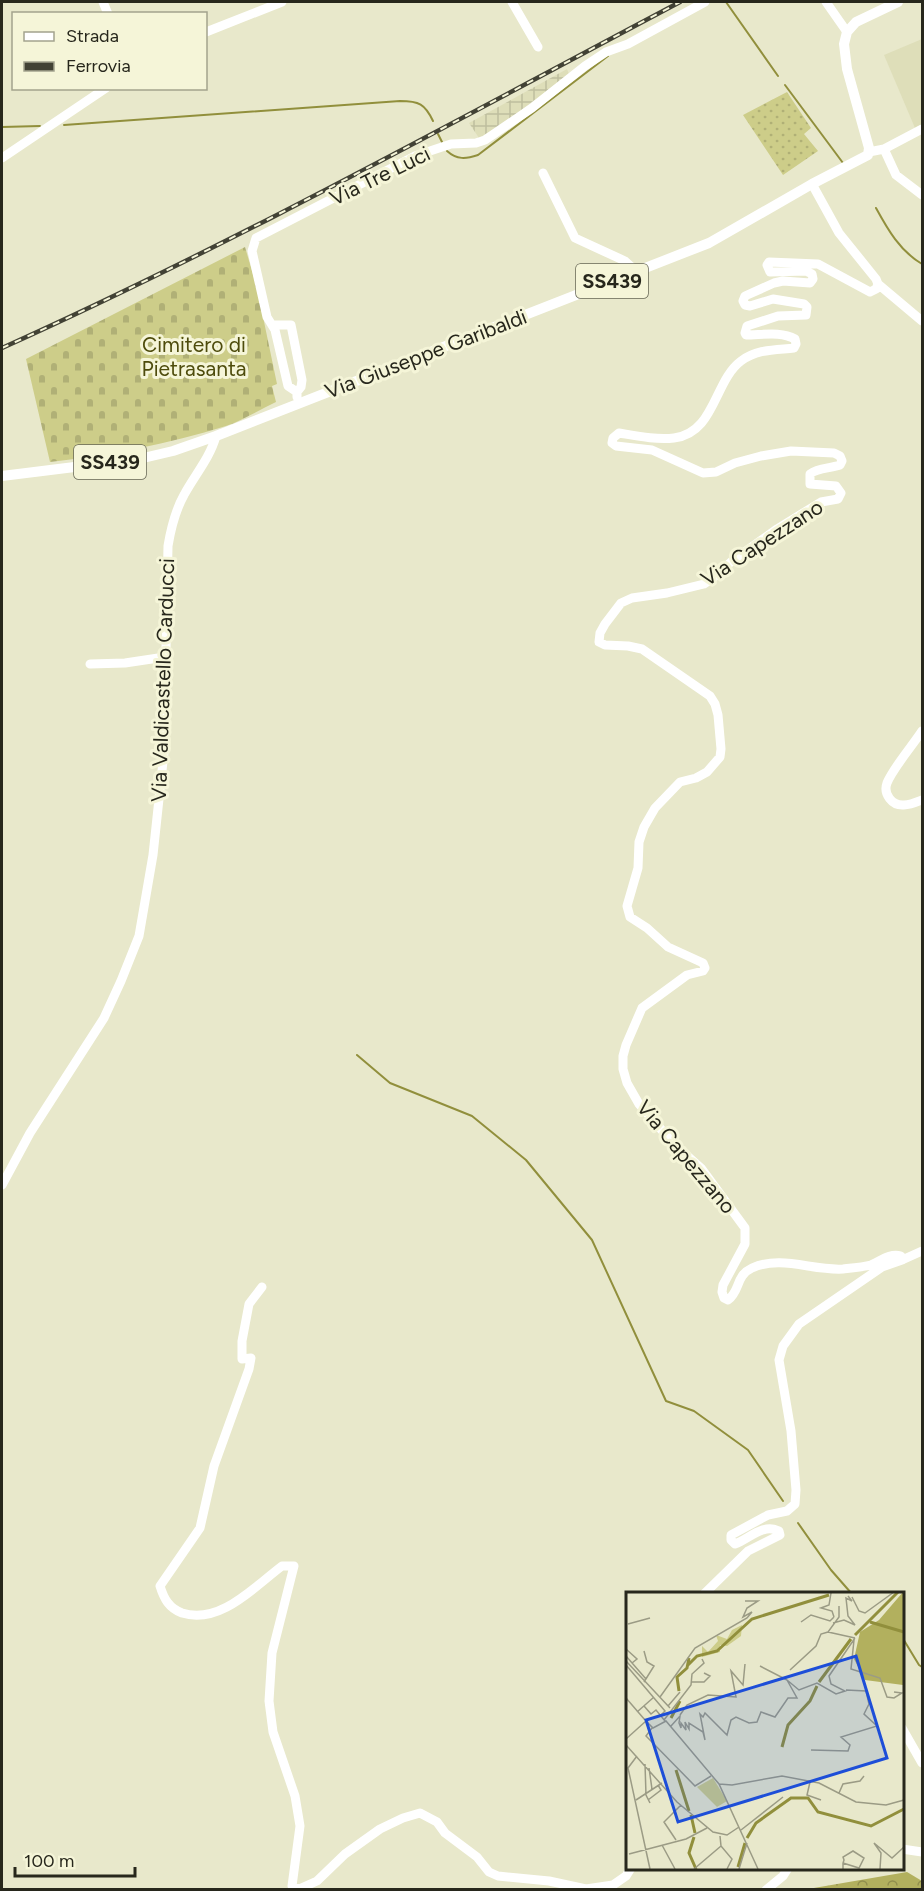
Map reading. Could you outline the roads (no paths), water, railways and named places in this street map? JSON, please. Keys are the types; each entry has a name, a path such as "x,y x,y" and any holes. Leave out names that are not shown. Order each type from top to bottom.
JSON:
{"main road":[{"path":"869,152 844,57 844,44 847,32 856,22 898,2"},
{"name":"Via Giuseppe Garibaldi","path":"216,436 709,243 812,184 865,158 869,152"},
{"name":"SS439","path":"2,476 139,459 173,451 216,436"}],"street":[{"path":"207,33 282,2"},
{"path":"512,2 538,47"},
{"name":"Via Tre Luci","path":"297,392 288,386 272,325 267,317 252,251 256,238 415,156 451,144 476,143 485,140 606,52 628,44 705,2"},
{"path":"826,2 847,32"},
{"path":"2,158 103,90"},
{"name":"Via Giuseppe Garibaldi","path":"869,152 884,149 922,129"},
{"path":"884,149 896,175 922,195"},
{"path":"543,172 575,238 626,261 637,272"},
{"path":"812,184 839,233 878,284 922,321"},
{"name":"Via Capezzano","path":"878,284 876,289 870,292 818,264 769,262 767,265 770,272 806,271 812,274 813,279 810,283 783,281 774,283 745,296 743,301 745,305 750,306 772,299 804,304 808,311 806,315 778,316 752,324 747,326 744,333 791,337 795,339 794,348 769,349 740,361 734,367 705,417 686,435 676,438 656,438 619,433 613,438 612,443 616,446 652,450 703,473 716,472 735,463 781,453 834,453 840,456 842,461 840,465 816,470 810,474 810,484 836,486 841,493 838,499 821,502 777,529 732,561 705,584 632,598 621,603 605,624 600,633 599,642 605,645 628,646 642,650 710,696 718,715 720,757 707,772 696,778 680,782 655,808 639,840 638,868 627,906 630,917 674,951 703,963 705,968 703,971 687,975 642,1008 623,1056 623,1069 627,1083 639,1104 673,1143 701,1168 745,1228 745,1244 723,1286 724,1298 732,1297 739,1278 756,1267 785,1263 812,1268 842,1269 871,1264 882,1258 897,1255 901,1256 902,1260"},
{"name":"Via Tre Luci","path":"272,325 286,323 291,325 302,380 297,392 297,406"},
{"name":"Via Valdicastello Carducci","path":"2,1185 30,1133 104,1018 139,936 153,855 164,752 166,564 171,529 183,497 211,450 216,436"},
{"path":"90,664 125,663 165,657"},
{"path":"922,731 889,779 886,789 890,799 898,805 922,800"},
{"path":"706,1592 748,1551 780,1535 779,1531 774,1528 765,1529 735,1544 731,1540 731,1535 768,1515 788,1512 795,1504 796,1490 790,1431 778,1360 786,1340 807,1318 882,1268 922,1251"},
{"path":"262,1287 249,1304 242,1341 242,1359 251,1358 249,1369 214,1466 200,1528 160,1586 164,1599 175,1611 190,1616 206,1616 224,1610 282,1566 294,1566 272,1653 269,1701 273,1732 294,1796 300,1826 292,1886 299,1889 317,1881 345,1854 380,1829 420,1813 437,1822 445,1833 477,1857 489,1872 498,1876 549,1881 586,1889 613,1886 630,1870"},
{"path":"903,1730 922,1763"},
{"path":"903,1849 922,1852"},
{"path":"766,1890 787,1870"}],"waterway":[{"path":"726,2 778,76"},
{"path":"447,151 462,158 478,155 608,56"},
{"path":"785,85 843,163"},
{"path":"64,125 400,101 421,105 433,121"},
{"path":"2,127 40,126"},
{"path":"438,134 442,142"},
{"path":"876,208 901,246 922,264"},
{"path":"357,1055 390,1083 472,1116 526,1160 592,1240 666,1401 694,1411 748,1450 783,1501"},
{"path":"798,1523 831,1570 850,1592"},
{"path":"903,1639 922,1667"}],"railway":[{"path":"2,348 259,224 680,2"}],"park label":[{"name":"Cimitero di Pietrasanta","path":"194,357"}]}
